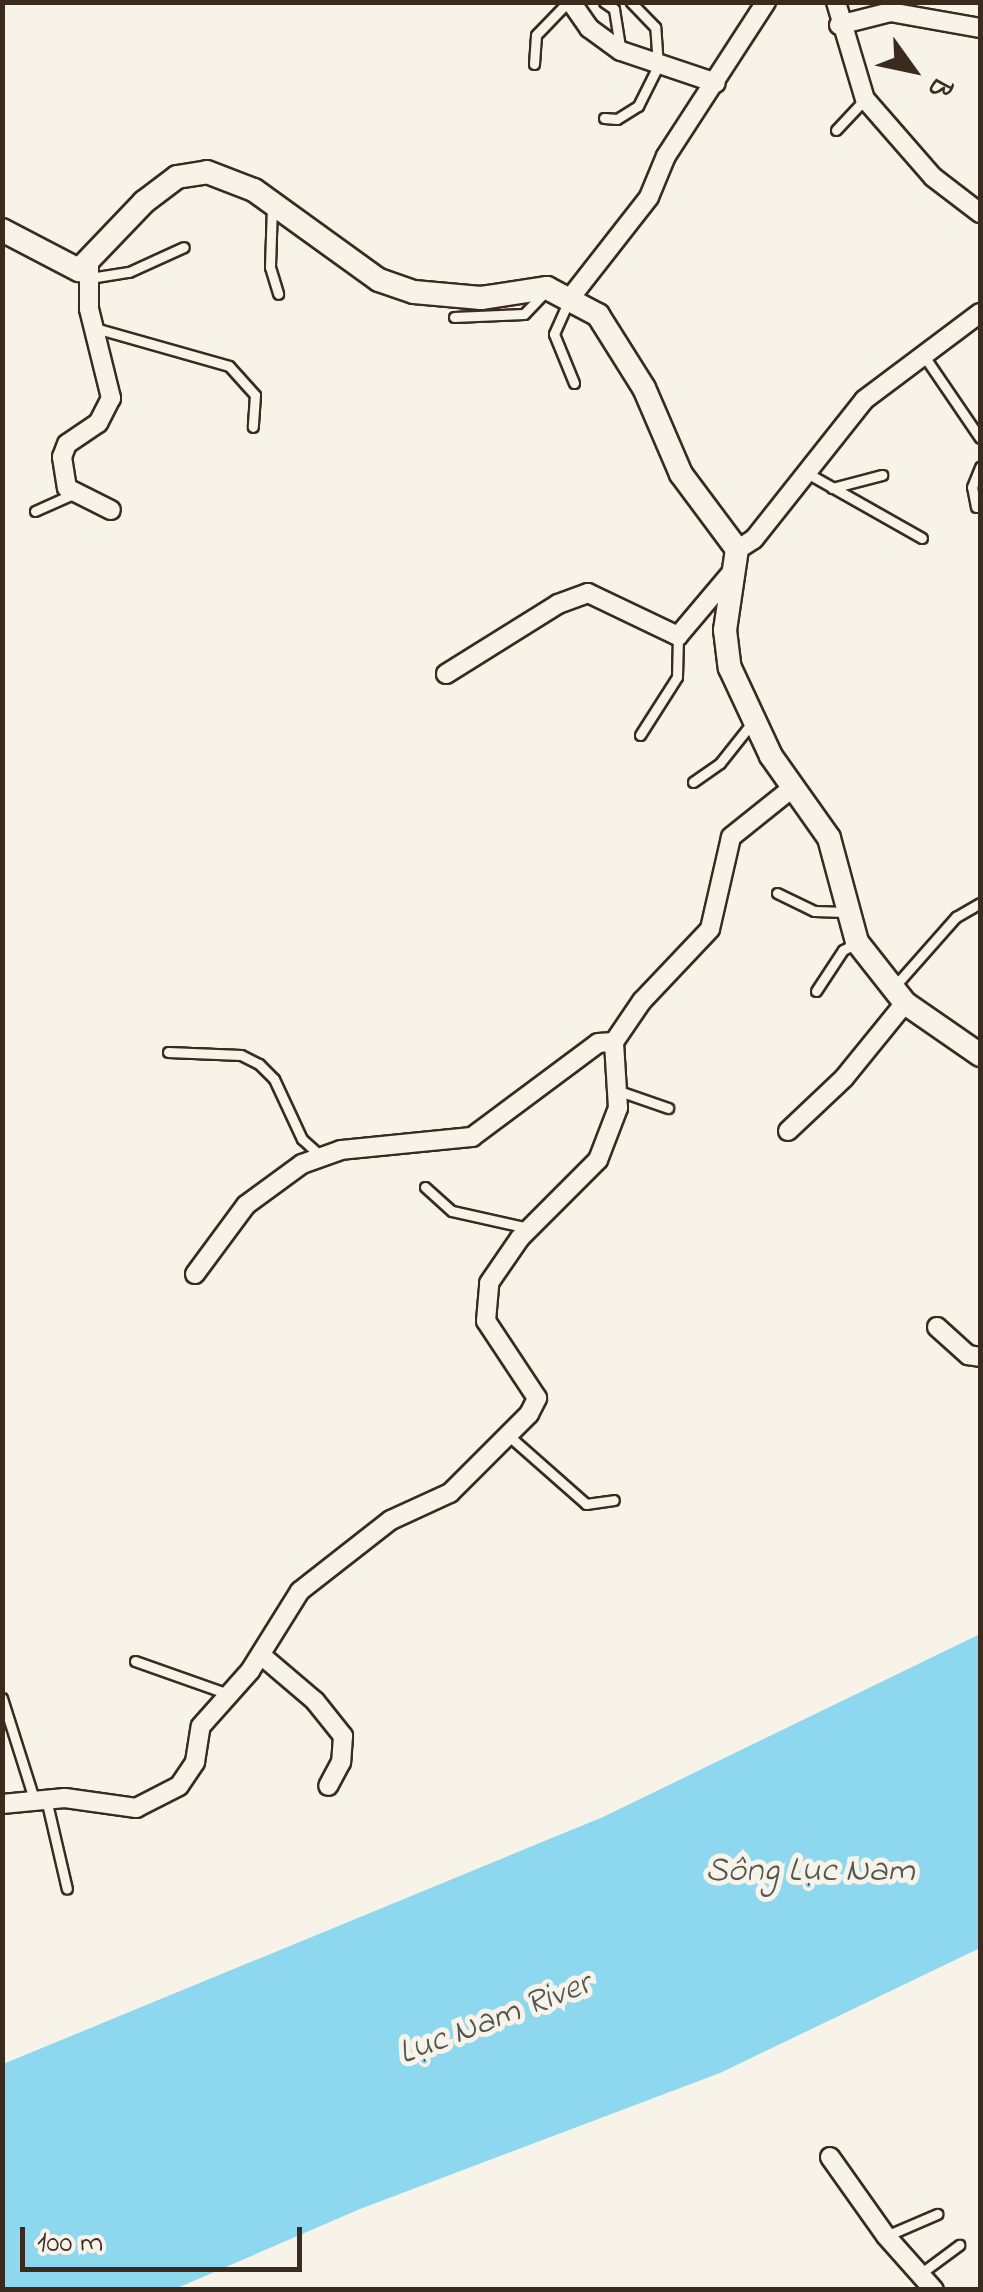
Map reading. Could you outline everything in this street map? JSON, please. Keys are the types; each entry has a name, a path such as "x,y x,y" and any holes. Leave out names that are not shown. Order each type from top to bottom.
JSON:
{"street":[{"path":"570,2 589,28 621,51 716,84"},
{"path":"571,297 649,196 666,156 766,2"},
{"path":"836,2 839,25 865,100 932,177 980,212"},
{"path":"839,25 890,12 980,28"},
{"path":"112,510 73,494 62,450 98,423 111,398 93,326 89,271 144,202 177,177 223,175 272,203 318,242 403,288 481,298 547,288 571,297 598,315 617,340 682,474 735,561 724,630 730,668 754,722 792,789 829,838 857,942 899,995 980,1055"},
{"path":"2,230 67,269 89,271"},
{"path":"446,674 558,604 588,593 678,636 804,471 864,400 980,313"},
{"path":"2,1804 40,1799 136,1808 179,1786 194,1762 201,1726 262,1656 300,1592 391,1520 450,1493 537,1398 486,1321 483,1304 500,1263 598,1160 613,1127 618,1091 614,1042 642,1001 710,930 731,837 792,789"},
{"path":"788,1131 834,1088 899,995"},
{"path":"194,1274 246,1205 277,1179 322,1157 472,1136 598,1043 614,1042"},
{"path":"937,1328 968,1355 980,1356"},
{"path":"262,1656 315,1700 343,1736 342,1762 328,1786"},
{"path":"830,2157 886,2236 934,2290"}],"lane":[{"path":"534,64 536,34 570,2"},
{"path":"604,2 614,9 621,51"},
{"path":"604,118 617,119 638,106 658,66 656,27 632,2"},
{"path":"836,130 865,100"},
{"path":"272,203 270,267 278,294"},
{"path":"89,271 129,272 184,247"},
{"path":"454,318 524,314 547,288"},
{"path":"571,297 554,334 574,383"},
{"path":"93,326 229,366 255,394 253,427"},
{"path":"922,354 980,438"},
{"path":"976,507 972,487 980,467"},
{"path":"804,471 922,538"},
{"path":"832,488 882,475"},
{"path":"35,511 73,494"},
{"path":"640,735 678,676 678,636"},
{"path":"692,782 720,763 754,722"},
{"path":"777,893 814,911 846,912"},
{"path":"899,995 956,917 980,903"},
{"path":"816,990 843,950 857,942"},
{"path":"168,1052 241,1055 259,1064 274,1079 302,1139 322,1157"},
{"path":"618,1091 668,1108"},
{"path":"425,1187 452,1211 531,1228"},
{"path":"507,1435 586,1504 614,1500"},
{"path":"134,1661 228,1694"},
{"path":"2,1698 40,1799 66,1889"},
{"path":"886,2236 937,2214"},
{"path":"920,2274 958,2245"}],"water":[{"name":"Sông Lục Nam","path":"980,1634 980,1948 720,2073 360,2209 175,2289 3,2289 3,2064 603,1817"}],"water label":[{"name":"Lục Nam River","path":"495,2020"}]}
